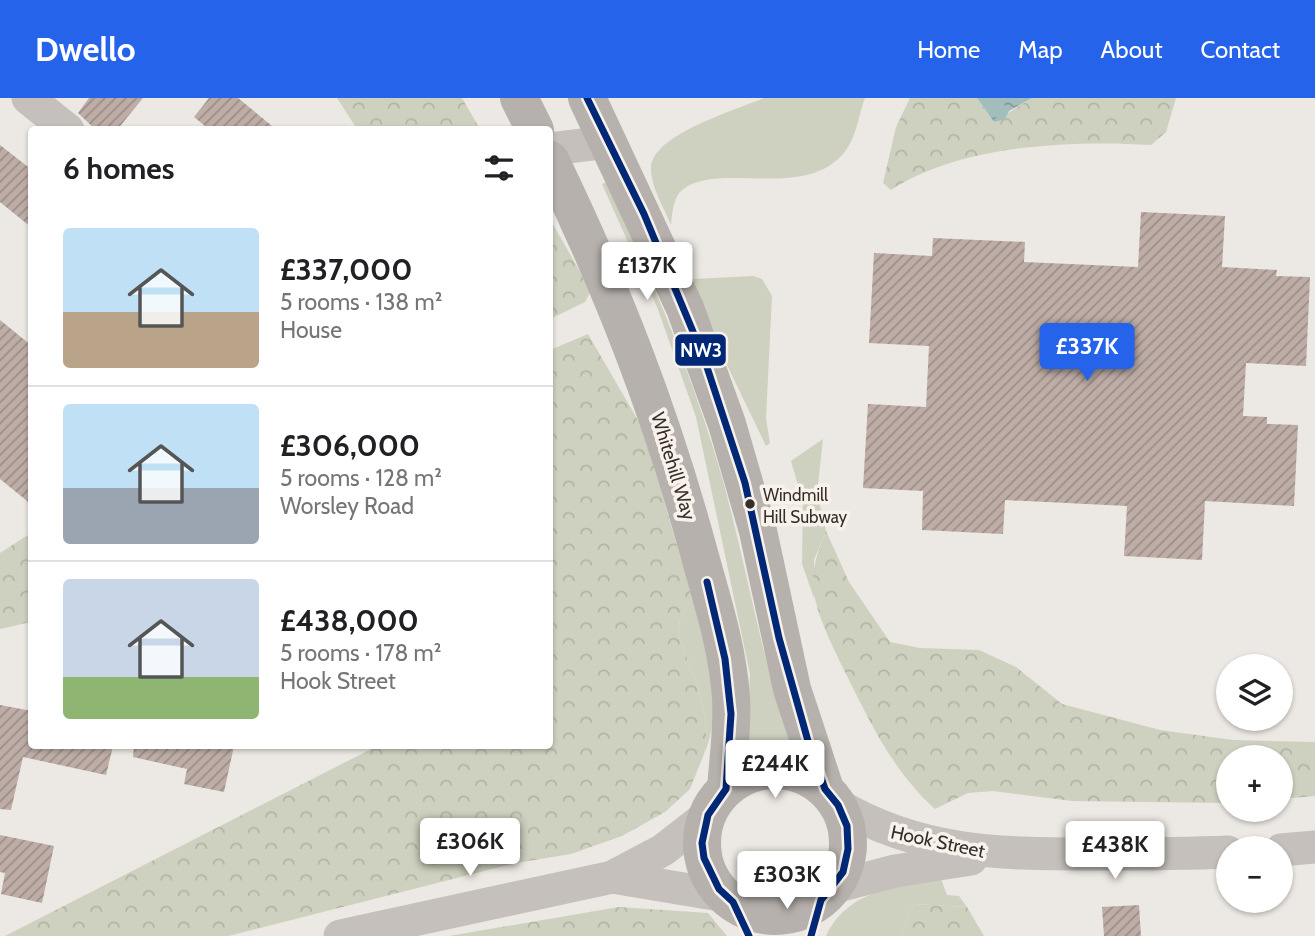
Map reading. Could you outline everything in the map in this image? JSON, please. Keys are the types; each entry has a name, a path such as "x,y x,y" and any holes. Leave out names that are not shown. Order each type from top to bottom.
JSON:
{"main road":[{"path":"519,98 533,126"},
{"path":"589,103 685,308 727,424 758,531 792,689 831,797 847,826 848,849 843,872 827,893 805,909 777,915 750,911 730,899"},
{"name":"Whitehill Way","path":"553,167 619,312 650,388 677,471 725,659 731,698 717,802"},
{"path":"749,936 730,899 708,872 704,858 702,843 717,802 758,772 776,770 793,772 831,797"},
{"path":"811,936 827,893"}],"street":[{"path":"28,98 63,126"},
{"path":"553,144 589,103"},
{"path":"553,147 608,142"},
{"name":"Hook Street","path":"831,797 887,831 915,840 1001,854"},
{"path":"340,936 612,877 663,850 717,802"},
{"path":"1293,849 1315,848"},
{"name":"Hook Street","path":"827,893 895,871 1001,854 1216,852"},
{"path":"612,877 730,899"}],"green space":[{"path":"337,98 462,98 478,126 355,126"},
{"path":"764,98 865,98 852,139 837,160 819,171 799,176 697,182 679,193 671,225 653,183 651,169 654,157 664,145 697,125"},
{"path":"910,98 977,98 994,122 1032,98 1176,98 1166,132 1151,145 1051,145 1016,149 949,163 891,190 883,183 896,127"},
{"path":"609,181 670,326 710,436 763,648 793,751 786,759 746,762 750,674 696,417 657,307 602,184"},
{"path":"553,224 591,291 585,302 553,318"},
{"path":"753,276 762,279 772,296 766,418 770,443 766,446 726,363 693,279"},
{"path":"588,334 643,429 692,597 680,618 678,635 698,687 707,727 704,754 690,789 665,812 622,836 571,854 516,863 228,936 5,936 371,749 553,749 553,349"},
{"path":"823,439 817,493 826,531 814,560 814,598 802,564 803,502 791,461"},
{"path":"826,531 849,582 890,642 920,648 979,650 1016,667 1062,704 1160,730 1233,740 1315,742 1315,796 1293,798 1293,745 1216,745 1216,803 1072,801 993,791 968,793 935,809 907,779 884,746 833,647 813,590 817,556"},
{"path":"28,535 28,623 0,629 0,553"},
{"path":"686,577 701,617 712,665 714,713 704,754 707,727 698,687 678,635 680,618 692,597"},
{"path":"941,879 947,895 959,896 967,907 914,904 901,936 826,936 835,921 860,900 891,888"},
{"path":"914,904 967,907 984,936 901,936"},
{"path":"619,907 708,913 727,936 449,936"}],"water":[{"path":"977,98 1032,98 1009,111 1005,119 994,122"}],"building":[{"path":"89,98 143,98 120,126 92,126 78,113"},
{"path":"209,98 238,98 272,126 205,126 194,117"},
{"path":"0,145 28,167 28,225 0,202"},
{"path":"1141,212 1225,216 1222,267 1277,270 1276,276 1310,277 1306,366 1246,363 1243,416 1267,417 1267,424 1298,425 1294,506 1205,501 1202,560 1124,556 1127,506 1005,500 1003,534 922,530 923,491 863,488 868,404 926,407 929,346 869,343 874,253 932,256 933,238 1025,242 1024,262 1138,267"},
{"path":"0,320 28,343 28,502 0,479"},
{"path":"0,705 28,710 28,749 112,749 106,775 23,757 11,810 0,809"},
{"path":"134,749 233,749 224,792 184,784 187,769 133,757"},
{"path":"0,835 54,846 42,903 1,894 5,873 0,872"},
{"path":"1139,905 1141,936 1104,936 1102,907"}],"transit line":[{"name":"NW3","path":"587,98 644,214 704,358 745,483 779,638 808,741 825,789 838,805 847,826 848,849 843,872 821,900 811,936"},
{"name":"NW3","path":"707,582 725,659 731,714 726,789 708,815 702,843 704,858 719,889 733,902 749,936"}],"place":[{"name":"Windmill Hill Subway","path":"750,504"}]}
